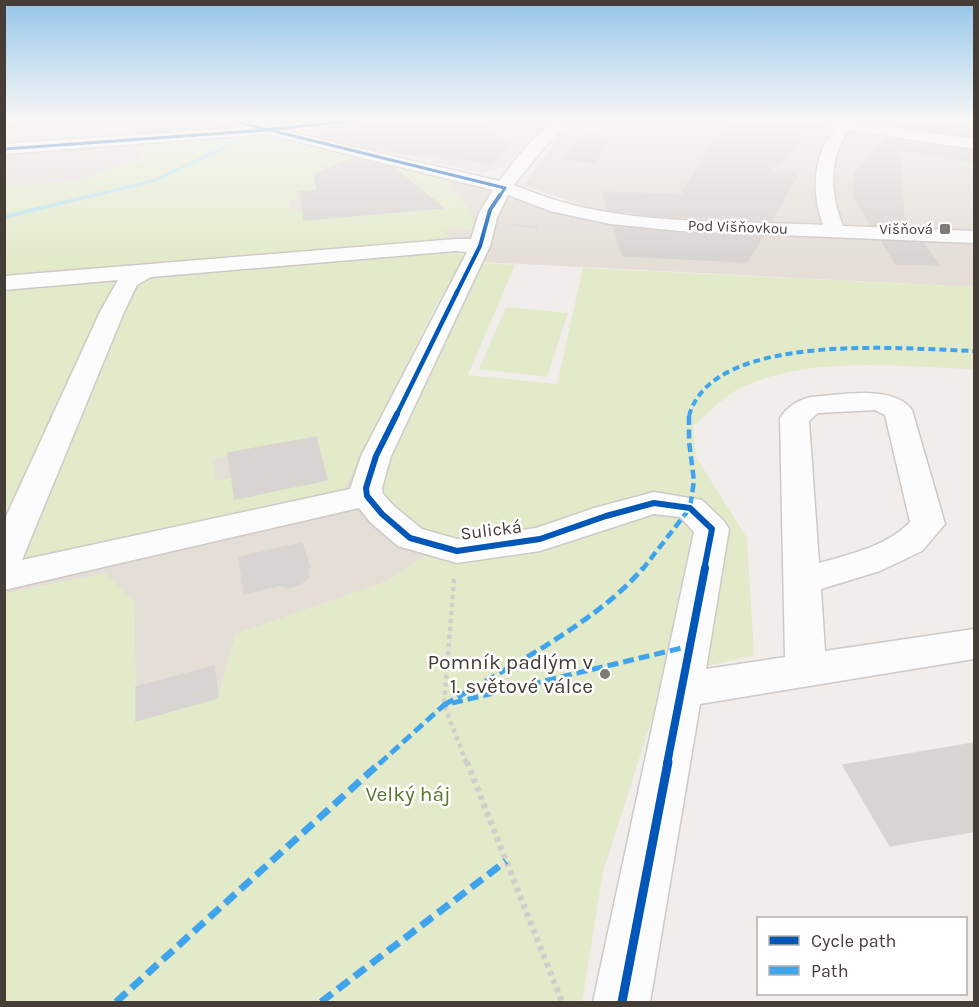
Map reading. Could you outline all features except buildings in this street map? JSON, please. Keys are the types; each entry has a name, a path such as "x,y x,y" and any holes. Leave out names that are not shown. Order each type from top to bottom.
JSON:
{"street":[{"path":"414,166 505,188"},
{"path":"4,577 367,496 366,488 376,456 480,246 490,210 521,166"},
{"path":"827,166 824,172 824,199 835,231"},
{"name":"Pod Višňovkou","path":"505,188 557,207 635,222 975,237"},
{"path":"4,283 447,245 480,246"},
{"path":"4,561 112,312 128,280 146,271"},
{"path":"802,580 867,562 910,543 928,524 898,410 879,401 811,405 794,418 806,671"},
{"name":"Sulická","path":"367,496 382,514 410,538 457,551 540,539 606,516 654,503 690,508 712,529 622,1002"},
{"path":"682,690 975,644"}],"path":[{"path":"457,551 444,705 562,1002"}],"shaded area":[{"path":"5,166 118,166 77,180 5,187"},
{"path":"451,166 505,166 482,173"},
{"path":"537,166 974,166 974,233 655,217 589,207 523,186"},
{"path":"338,170 451,179 567,215 632,226 974,242 974,287 463,261 330,268 270,208 277,173"},
{"path":"393,391 417,392 429,532 424,557 385,582 236,634 218,698 136,721 134,602 105,573 5,594 4,572 162,424"}],"green space":[{"path":"120,166 397,166 451,179 446,184 466,205 472,217 475,232 459,228 442,233 449,235 449,239 473,237 470,250 438,302 345,488 346,493 5,572 4,187 77,180","holes":["419,183 422,189 416,190 435,208 304,220 303,213 299,210 291,211 290,200 297,199 296,193","317,436 327,480 297,486 232,478 216,481 212,459 228,456 228,453"]},
{"name":"Velký háj","path":"483,263 515,265 468,375 557,384 583,268 974,287 974,369 852,365 790,372 761,379 735,391 693,426 696,457 747,538 754,655 673,674 659,697 603,872 582,1002 5,1002 4,594 105,573 134,602 137,721 218,698 236,634 385,582 424,557 429,532 388,506 377,472"},
{"path":"506,307 568,313 547,377 479,369"}],"waterway":[{"path":"4,217 153,181 185,166"}],"marked path":[{"path":"444,705 589,615 642,570 690,508 694,481 689,441 689,414 694,401 713,379 743,364 780,355 822,350 974,351"},
{"path":"116,1002 444,705 690,646"},
{"path":"321,1002 506,861"}],"cycle path":[{"path":"416,166 505,188 490,210 480,246 376,456 366,488 367,496 382,514 410,538 457,551 540,539 606,516 654,503 690,508 712,529 622,1002"}],"place":[{"name":"Višňová","path":"945,229"},
{"name":"Pomník padlým v 1. světové válce","path":"605,674"}]}
